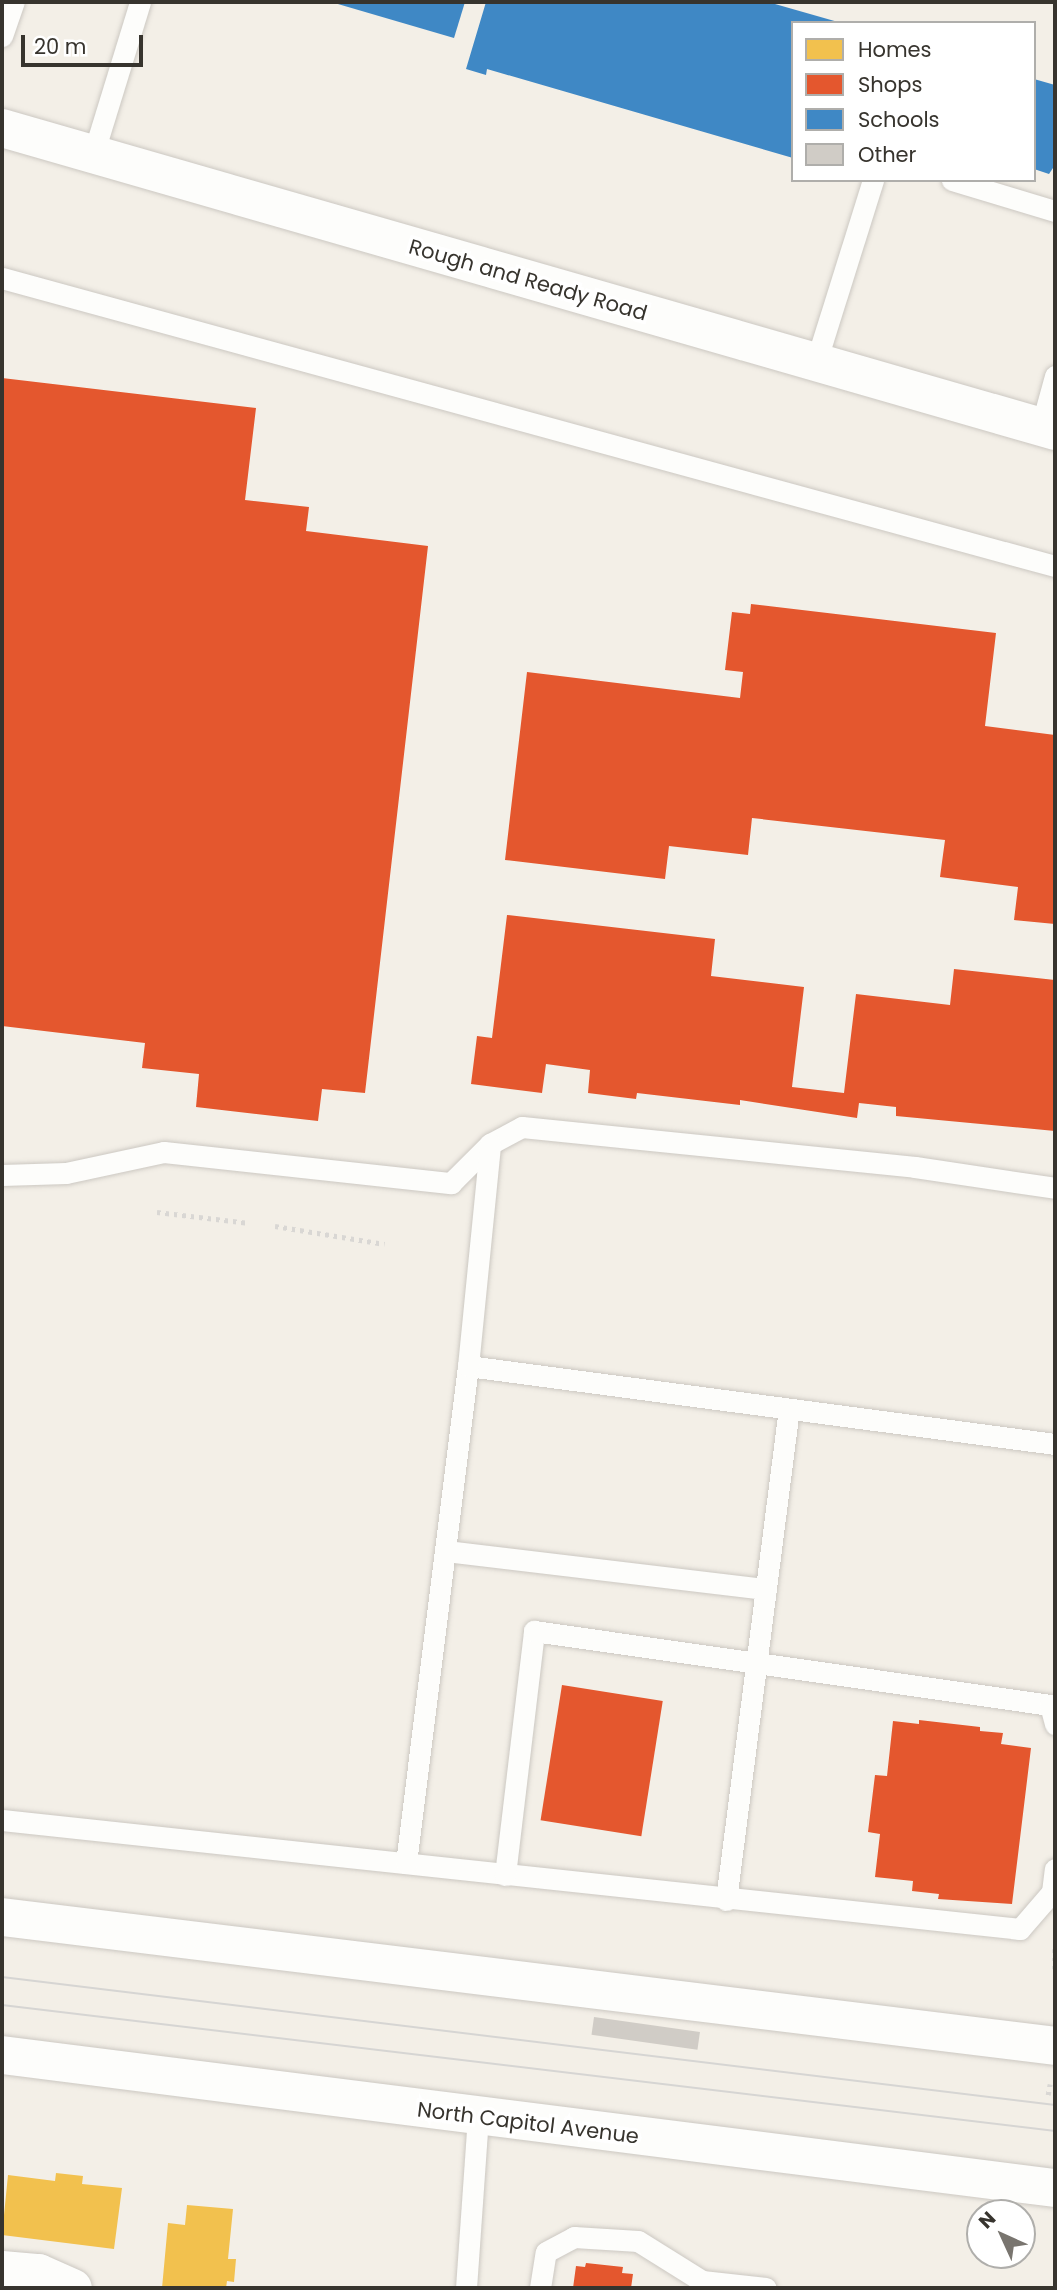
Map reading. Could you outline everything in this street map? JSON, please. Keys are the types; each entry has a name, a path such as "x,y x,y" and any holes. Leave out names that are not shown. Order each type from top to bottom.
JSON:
{"main road":[{"name":"Rough and Ready Road","path":"2,128 1048,429"},
{"path":"2,1917 1055,2046"},
{"name":"North Capitol Avenue","path":"2,2055 1055,2188"},
{"path":"2,2270 39,2273 73,2288"}],"lane":[{"path":"2,36 14,2"},
{"path":"93,155 141,2"},
{"path":"816,362 872,182"},
{"path":"959,182 1055,211"},
{"path":"2,278 1055,566"},
{"path":"1048,429 1055,376"},
{"path":"2,1175 66,1173 164,1152 451,1183 490,1144 522,1126 592,1131 915,1167 1055,1188"},
{"path":"407,1863 468,1366 490,1144"},
{"path":"468,1366 1055,1444"},
{"path":"726,1900 789,1409"},
{"path":"446,1551 766,1589"},
{"path":"505,1875 534,1631 756,1664 1053,1714"},
{"path":"2,1820 823,1911 1020,1929 1052,1892 1055,1869"},
{"path":"466,2288 478,2117"},
{"path":"540,2288 546,2252 574,2237 638,2241 702,2281 766,2288"}],"path":[{"path":"157,1212 249,1223"},
{"path":"275,1226 385,1244"},
{"path":"1055,1950 1055,1969"}],"building: Homes":[{"path":"56,2173 83,2176 82,2184 122,2188 114,2249 2,2235 8,2175 55,2181"},
{"path":"187,2205 233,2209 228,2259 236,2259 234,2282 227,2281 226,2288 162,2288 168,2223 185,2225"}],"building: Shops":[{"path":"2,378 256,408 245,500 309,507 306,531 428,546 365,1093 322,1089 318,1121 196,1107 199,1074 142,1068 145,1043 2,1026"},
{"path":"751,604 996,633 985,726 1055,735 1055,924 1014,920 1018,887 940,877 945,840 752,818 748,855 669,846 665,879 505,860 527,672 740,698 743,672 725,670 732,612 750,614"},
{"path":"507,915 715,939 711,976 804,987 792,1087 844,1093 856,994 950,1005 954,969 1055,980 1055,1131 896,1116 896,1107 859,1103 857,1118 740,1100 740,1105 637,1093 636,1099 588,1093 590,1070 546,1064 542,1093 471,1084 477,1036 492,1038"},
{"path":"562,1685 663,1701 641,1836 541,1820"},
{"path":"919,1720 980,1727 980,1731 1003,1733 1001,1744 1031,1748 1012,1904 938,1899 939,1894 912,1891 913,1881 875,1877 880,1834 868,1832 875,1775 887,1776 893,1721 919,1724"},
{"path":"586,2263 623,2267 622,2273 633,2274 631,2288 573,2288 576,2266 585,2267"}],"building: Schools":[{"path":"331,2 465,2 454,38"},
{"path":"486,2 768,2 834,21 791,21 791,157 487,69 486,75 466,69"},
{"path":"1036,80 1055,85 1055,165 1049,174 1036,170"}],"building: Other":[{"path":"594,2017 700,2032 697,2050 591,2035"}],"tram line":[{"path":"2,1977 1055,2105"},
{"path":"2,2005 1055,2131"}]}
